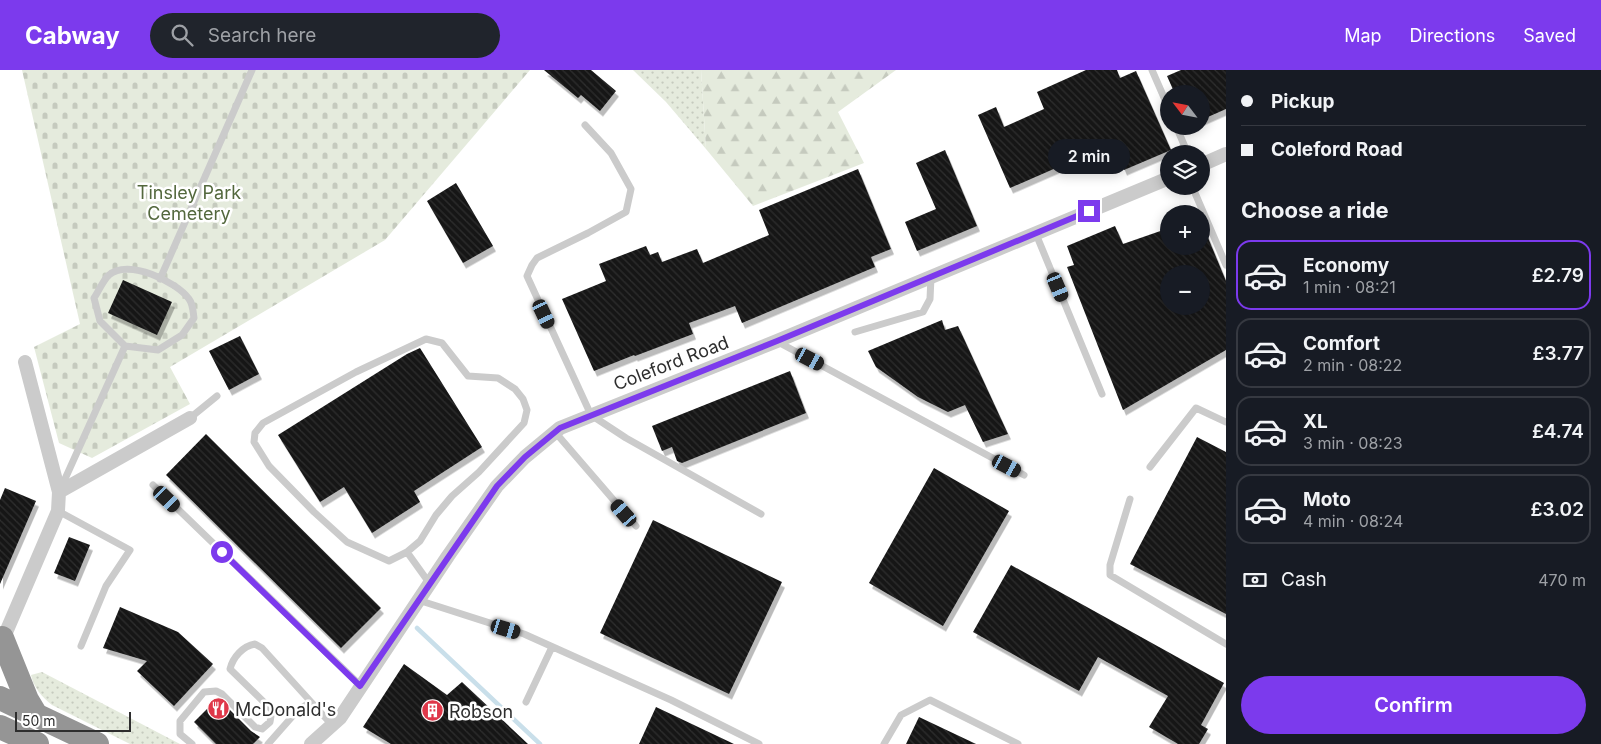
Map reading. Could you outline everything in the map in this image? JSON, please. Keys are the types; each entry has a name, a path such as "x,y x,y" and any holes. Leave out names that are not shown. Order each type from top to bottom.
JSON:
{"highway":[{"path":"1,642 27,700 36,715"},
{"path":"0,698 97,744"},
{"path":"0,727 37,744"}],"street":[{"path":"1210,160 1226,154"},
{"name":"Coleford Road","path":"311,744 340,718 418,600 497,486 525,457 560,428 777,341 1160,182"},
{"path":"1,642 58,511 59,492 25,362"},
{"path":"59,492 190,418"}],"lane":[{"path":"160,278 252,70"},
{"path":"1152,70 1160,88"},
{"path":"586,125 611,153 631,189 626,212 537,258 527,276 591,414 626,438 761,514"},
{"path":"1196,195 1226,265"},
{"path":"1036,234 1102,394"},
{"path":"123,268 145,271 183,293 191,301 194,318 182,335 158,350 125,346 100,321 94,298 109,275 123,268"},
{"path":"856,332 923,312 930,299 931,277"},
{"path":"426,339 442,343 468,376 498,378 515,389 523,399 527,410 524,423 478,472 452,496 436,515 420,541 407,552 389,561 347,542 314,512 269,466 254,442 255,433 263,422 356,372 426,339"},
{"path":"777,341 1024,475"},
{"path":"59,492 125,346"},
{"path":"190,418 217,396"},
{"path":"1150,467 1196,408 1226,422"},
{"path":"555,432 636,526"},
{"path":"153,485 360,686"},
{"path":"1130,500 1110,565 1110,575 1226,644"},
{"path":"58,511 130,550 106,586 81,646"},
{"path":"407,552 430,584"},
{"path":"418,600 524,634 670,700 759,744"},
{"path":"298,710 276,712 269,708 230,669 232,662 247,645 255,644 262,648 332,725"},
{"path":"526,702 552,647"},
{"path":"192,744 180,734 180,721 204,692 216,691 222,694 255,727 262,729 270,722 269,708"},
{"path":"884,744 901,716 930,700 1018,744"},
{"path":"268,744 298,710 311,702"}],"green space":[{"name":"Tinsley Park Cemetery","path":"22,70 530,70 385,240 170,367 190,404 92,458 59,443 34,347 80,324"},
{"path":"633,70 701,70 706,149 666,102"},
{"path":"701,70 896,70 838,112 864,163 753,206 706,149"},
{"path":"42,672 180,744 130,744 52,705 39,692 32,680 31,675"}],"building":[{"path":"544,70 591,70 616,91 600,111 581,95 578,98"},
{"path":"1086,70 1117,70 1120,78 1136,71 1160,125 1160,135 1164,135 1169,145 1160,145 1160,155 1124,170 1113,143 1010,188 978,115 996,107 1004,127 1044,109 1037,92"},
{"path":"1181,70 1226,70 1226,109 1210,116 1210,85 1171,85 1167,76"},
{"path":"945,150 977,226 917,251 905,222 936,209 916,163"},
{"path":"858,169 891,249 871,257 875,267 742,323 735,306 689,323 693,334 594,371 562,299 606,281 599,264 646,246 650,255 658,252 662,262 697,249 703,263 769,235 759,210"},
{"path":"456,183 493,246 463,263 427,201"},
{"path":"1115,226 1123,244 1160,231 1160,255 1210,255 1210,243 1226,281 1226,350 1123,410 1067,267 1074,265 1067,246"},
{"path":"123,280 172,302 157,335 108,313"},
{"path":"942,320 945,330 958,326 1008,434 983,442 965,405 948,412 918,397 876,367 868,351"},
{"path":"240,336 259,374 229,390 209,351"},
{"path":"420,348 482,447 414,491 420,502 372,533 344,487 320,502 278,435 407,354"},
{"path":"790,371 806,413 682,463 677,461 672,447 662,451 652,426"},
{"path":"206,434 381,608 341,648 166,475"},
{"path":"1197,437 1226,452 1226,614 1130,564"},
{"path":"934,468 1009,511 943,626 869,583"},
{"path":"5,488 36,501 0,584 0,500"},
{"path":"653,520 782,582 729,694 600,633"},
{"path":"69,537 90,545 75,581 54,573"},
{"path":"1011,565 1224,683 1201,725 1208,729 1199,744 1178,744 1149,727 1168,696 1098,657 1079,691 973,632"},
{"path":"120,607 178,632 213,664 174,706 137,671 147,661 103,648"},
{"name":"Robson","path":"404,664 447,695 462,682 528,744 391,744 363,727"},
{"name":"McDonald's","path":"218,698 251,731 260,737 253,744 216,744 194,722"},
{"path":"656,707 734,744 639,744"},
{"path":"919,717 976,744 906,744"}],"waterway":[{"path":"417,628 540,744"}],"place":[{"name":"McDonald's","path":"219,709"},
{"name":"Robson","path":"433,711"}],"route":[{"path":"222,552 360,686 497,486 525,457 560,428 777,341 1089,211"}]}
